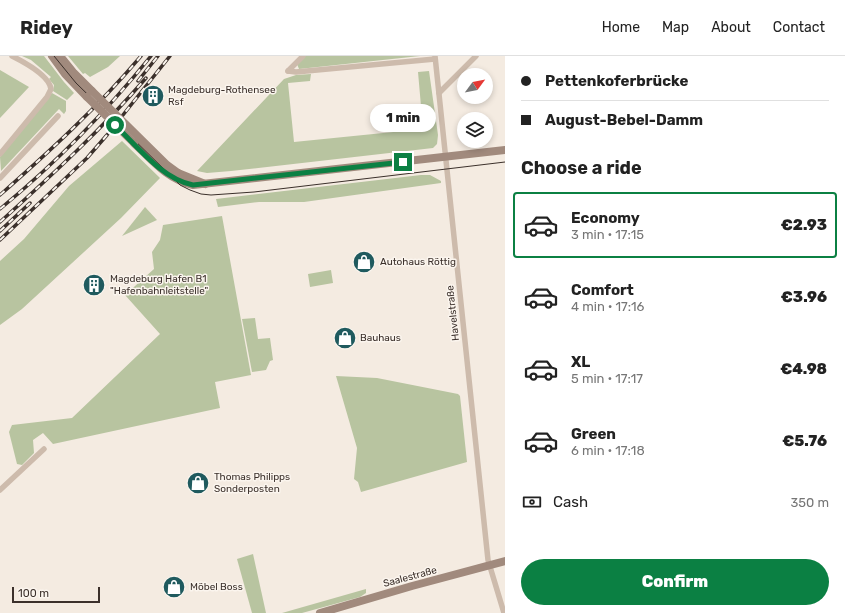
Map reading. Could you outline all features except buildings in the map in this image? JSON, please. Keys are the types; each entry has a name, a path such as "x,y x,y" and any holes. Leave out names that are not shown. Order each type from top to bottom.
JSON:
{"main road":[{"path":"52,56 65,74 90,94"},
{"path":"60,56 90,94 162,170 193,185 505,150"},
{"name":"Saalestraße","path":"320,613 505,561"}],"street":[{"path":"0,154 51,90 50,83 42,75 12,56"},
{"name":"Havelstraße","path":"303,56 288,71 296,72 435,58 489,565 504,613"},
{"path":"439,94 476,56"},
{"path":"0,178 58,116"},
{"path":"0,490 44,450"}],"green space":[{"path":"22,56 44,56 74,93 67,100 53,91 54,85 49,79 51,77 31,60"},
{"path":"68,56 120,56 108,67 90,77 85,73 83,74"},
{"path":"305,56 420,56 299,69 297,64"},
{"path":"0,70 29,87 0,118"},
{"path":"429,71 438,135 437,144 433,148 231,171 207,173 197,171 284,79 296,75 311,74 310,81 288,83 294,142 423,129 418,72"},
{"path":"52,93 66,101 66,111 64,114 59,109 1,171 0,157"},
{"path":"122,141 160,178 121,218 22,309 0,325 0,261 24,239 69,186"},
{"path":"430,175 441,181 441,183 304,202 259,202 218,207 216,199"},
{"path":"145,207 157,220 122,236"},
{"path":"222,216 251,375 215,382 220,408 53,444 43,433 33,440 34,453 22,465 17,464 9,432 12,425 72,418 160,334 125,295 154,269 152,252 160,240 163,225"},
{"path":"331,270 333,283 310,287 308,274"},
{"path":"255,318 258,339 270,338 273,360 270,361 266,370 252,372 242,319"},
{"path":"336,376 377,378 458,394 460,396 467,462 361,492 358,482 354,479 357,448"},
{"path":"253,554 266,613 252,613 237,559"},
{"path":"366,589 366,593 360,597 302,613 282,613"}],"tram line":[{"path":"54,56 76,83 180,185 201,194 211,195 254,192 505,162"}],"railway":[{"path":"0,195 73,128 108,93 141,56"},
{"path":"0,209 41,174 80,136 134,77 151,56"},
{"path":"138,81 158,56"},
{"path":"0,240 87,158 170,56"},
{"path":"0,222 57,170 146,78"},
{"path":"0,231 30,203"}],"place":[{"name":"Magdeburg-Rothensee Rsf","path":"153,96"},
{"name":"Autohaus Röttig","path":"364,262"},
{"name":"Magdeburg Hafen B1 \"Hafenbahnleitstelle\"","path":"94,285"},
{"name":"Bauhaus","path":"345,338"},
{"name":"Thomas Philipps Sonderposten","path":"198,483"},
{"name":"Möbel Boss","path":"174,587"}],"route":[{"path":"115,125 168,175 185,184 193,185 403,162"}]}
